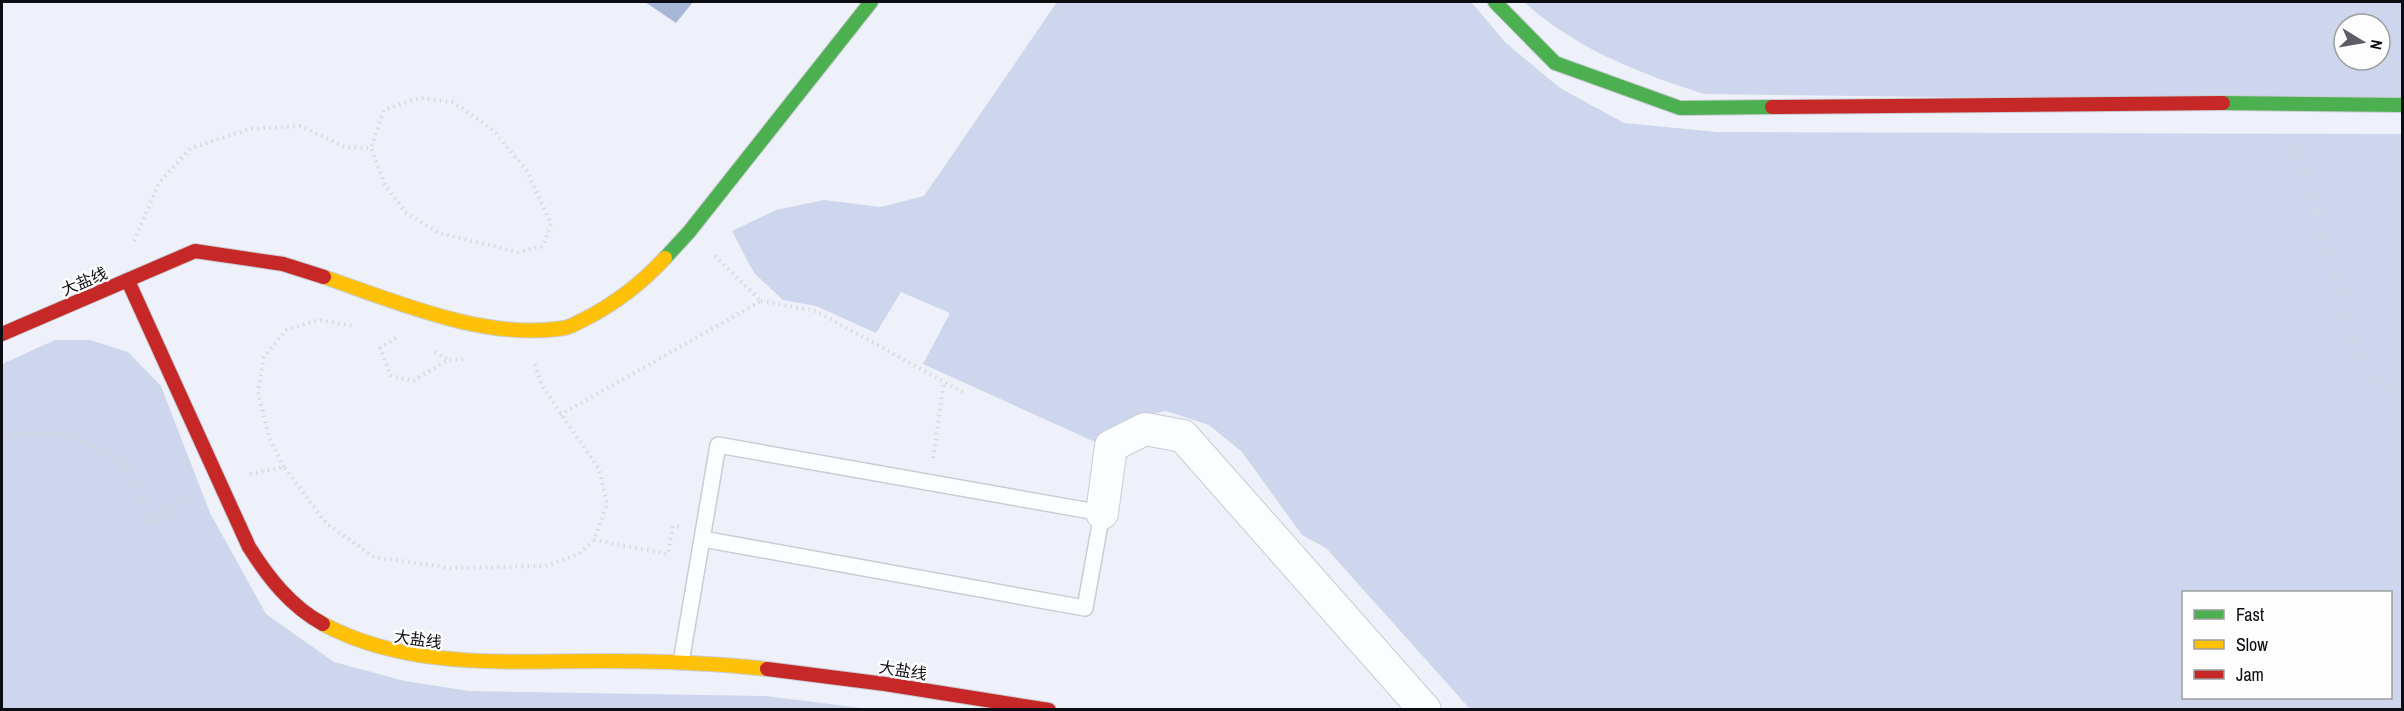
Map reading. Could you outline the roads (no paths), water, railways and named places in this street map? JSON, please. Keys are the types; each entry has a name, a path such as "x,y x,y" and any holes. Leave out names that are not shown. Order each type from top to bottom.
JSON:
{"street":[{"path":"128,281 195,251 283,264 456,321 522,330 566,328 608,307 643,282 689,232 871,2"},
{"path":"1495,2 1555,63 1680,108 2283,102 2403,105"},
{"name":"大盐线","path":"2,334 128,281 217,481 236,521 261,564 290,599 328,628 370,647 408,656 452,660 681,662 850,678 1049,710"},
{"path":"1102,513 1111,446 1145,429 1183,436 1425,710"}],"lane":[{"path":"681,662 718,445 1102,513 1085,608 703,535"}]}
